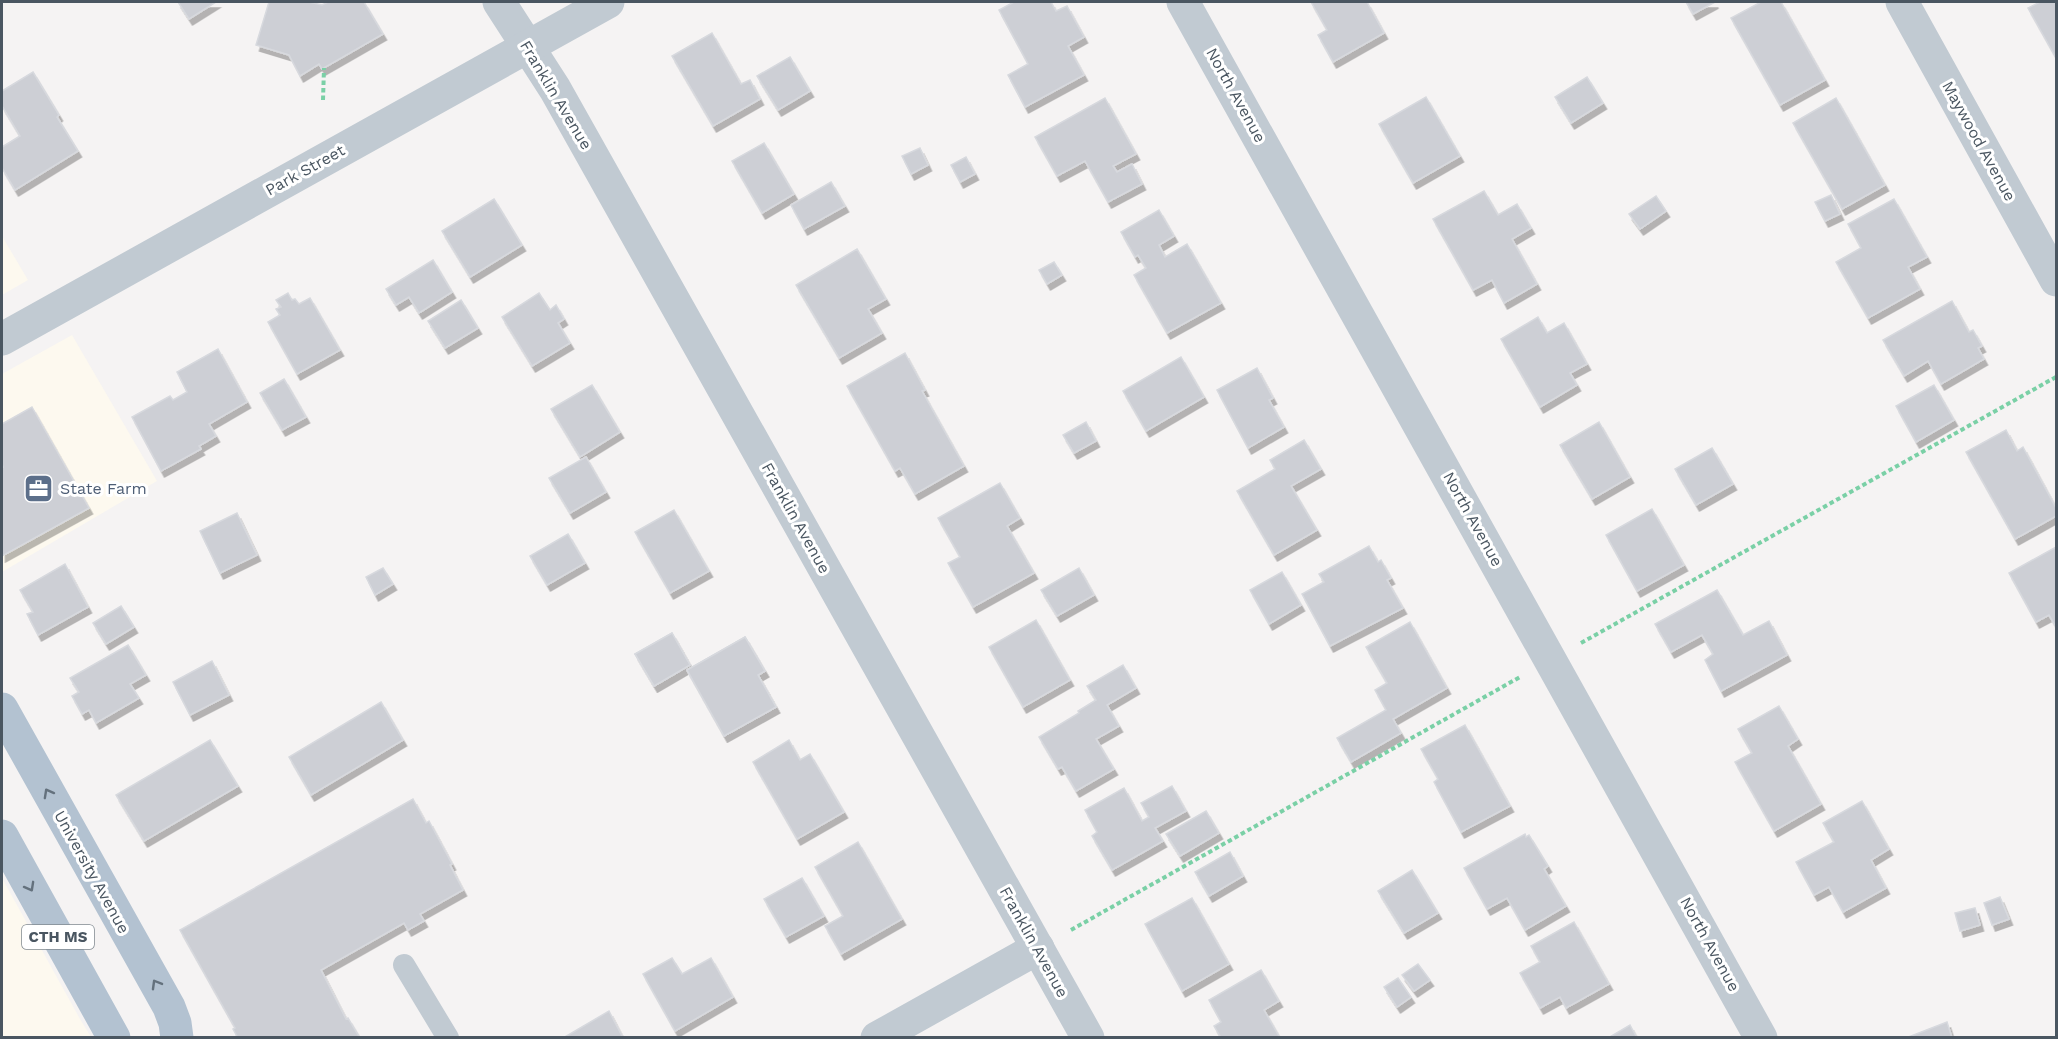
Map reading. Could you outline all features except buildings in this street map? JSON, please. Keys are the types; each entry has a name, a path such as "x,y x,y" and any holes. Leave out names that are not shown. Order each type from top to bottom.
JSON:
{"main road":[{"name":"University Avenue","path":"2,709 169,1007 175,1023 177,1038"},
{"name":"CTH MS","path":"2,836 114,1038"}],"street":[{"name":"Franklin Avenue","path":"499,2 555,89 1088,1038"},
{"name":"Park Street","path":"2,339 608,2"},
{"name":"North Avenue","path":"1183,2 1761,1038"},
{"name":"Maywood Avenue","path":"1902,2 2056,280"},
{"path":"877,1038 1038,948"}],"lane":[{"path":"404,964 448,1038"}],"path":[{"path":"323,100 324,68"}],"shaded area":[{"path":"2,236 28,280 2,295"},
{"path":"72,335 157,481 2,572 2,374"},
{"path":"2,878 80,1019 91,1037 2,1037"}],"place":[{"name":"State Farm","path":"39,488"}]}
